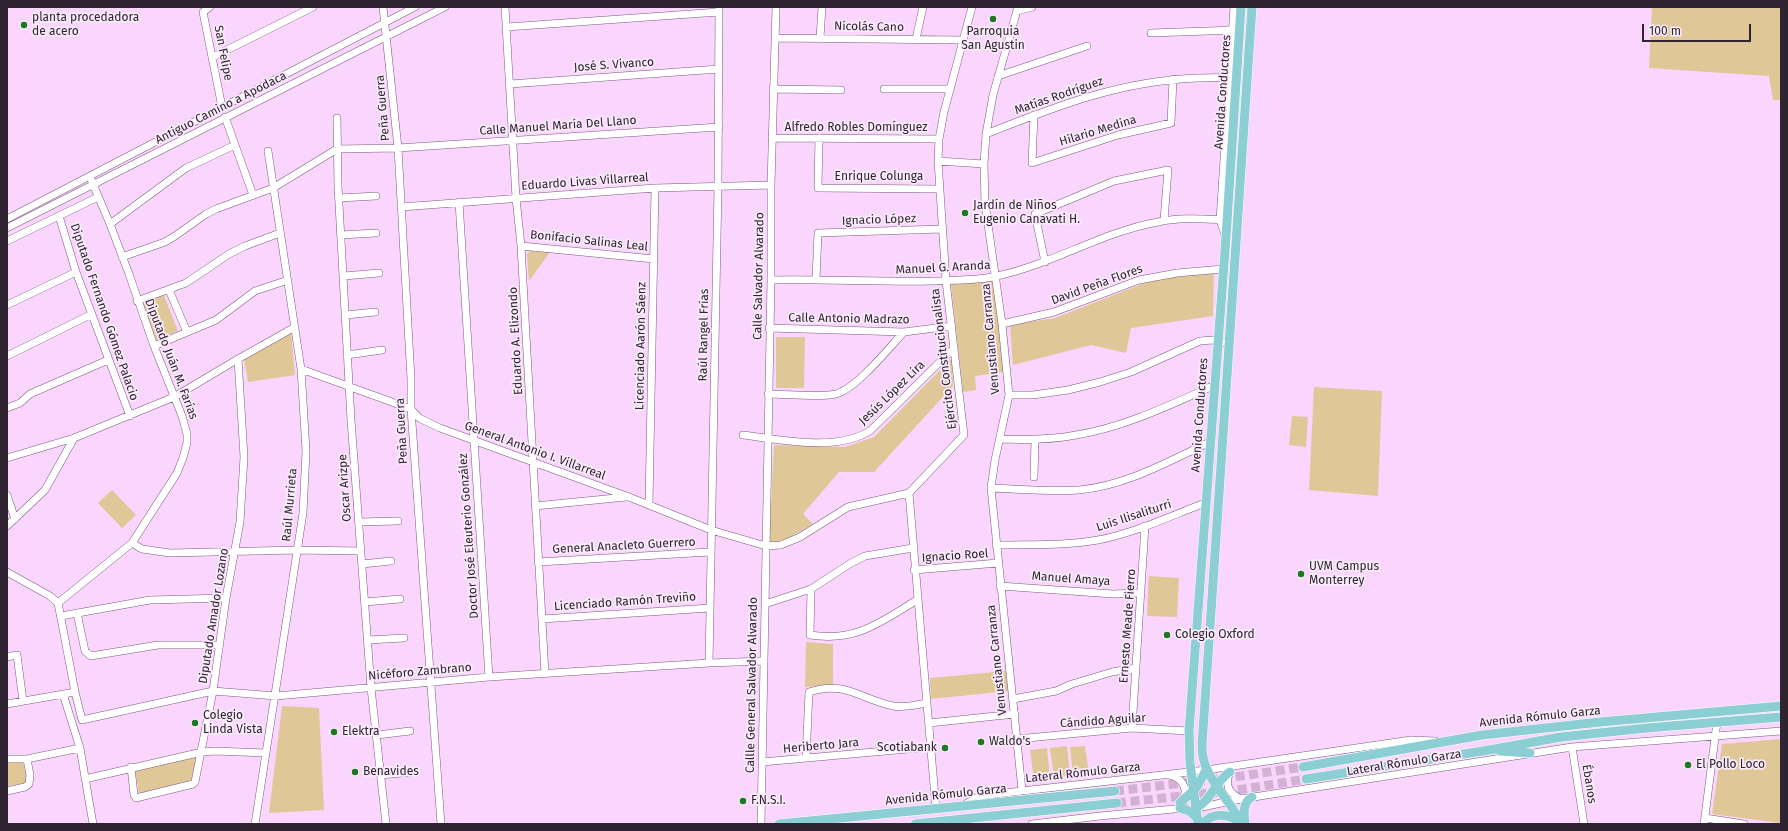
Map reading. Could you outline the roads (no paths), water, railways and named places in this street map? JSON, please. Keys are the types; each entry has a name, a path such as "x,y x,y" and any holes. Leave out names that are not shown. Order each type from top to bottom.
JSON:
{"main road":[{"name":"Avenida Conductores","path":"1199,822 1191,772 1189,750 1190,730 1205,503 1226,237 1223,220 1232,77 1236,30 1241,7"},
{"name":"Avenida Conductores","path":"1242,824 1229,802 1216,786 1206,770 1202,756 1202,745 1228,343 1252,7"},
{"name":"Avenida Rómulo Garza","path":"1303,767 1482,735 1600,722 1781,706"},
{"name":"Avenida Rómulo Garza","path":"1306,779 1561,737 1781,717"},
{"path":"1489,750 1530,753"},
{"path":"1196,808 1205,803 1221,779 1233,769"},
{"path":"1206,770 1194,791 1180,806 1189,811 1199,822 1220,815 1230,816 1242,824"},
{"name":"Avenida Rómulo Garza","path":"779,824 1115,791"},
{"path":"1245,824 1245,807 1248,800 1252,797"},
{"path":"915,824 1117,804"},
{"path":"928,823 937,824"}],"street":[{"name":"San Felipe","path":"210,7 203,12 222,107"},
{"path":"213,57 313,7"},
{"name":"Peña Guerra","path":"383,7 398,148 411,379 411,409 441,824"},
{"path":"7,219 416,7"},
{"name":"Antiguo Camino a Apodaca","path":"7,228 445,7"},
{"name":"Eduardo A. Elizondo","path":"505,7 534,462 535,506 545,674"},
{"name":"Calle Salvador Alvarado","path":"766,546 771,280 771,185 776,7"},
{"path":"820,38 822,7"},
{"path":"916,39 923,7"},
{"name":"Ejército Constitucionalista","path":"909,493 964,435 946,280 938,161 939,139 950,89 972,7"},
{"path":"1018,9 1032,7"},
{"path":"1151,32 1236,30 1234,7"},
{"name":"Venustiano Carranza","path":"1018,9 998,76 986,134 984,164 985,203 996,276 1009,395 991,488 1022,790"},
{"path":"507,27 719,10"},
{"name":"Raúl Rangel Frías","path":"708,663 719,127 719,10"},
{"name":"Nicolás Cano","path":"776,38 963,40"},
{"path":"998,76 1087,46"},
{"name":"José S. Vivanco","path":"510,84 719,69"},
{"name":"Matías Rodríguez","path":"986,134 1093,94 1172,79 1232,77"},
{"name":"Hilario Medina","path":"1034,115 1032,163 1118,135 1171,124 1172,79"},
{"path":"773,89 841,90"},
{"path":"884,89 950,89"},
{"path":"225,117 253,195"},
{"name":"Oscar Arizpe","path":"337,118 339,198 349,386 371,688 386,824"},
{"name":"Calle Manuel María Del Llano","path":"337,149 398,148 719,127"},
{"name":"Alfredo Robles Domínguez","path":"773,138 939,139"},
{"name":"Enrique Colunga","path":"820,138 818,188 939,189"},
{"path":"110,224 186,168 235,145"},
{"path":"122,257 165,242 176,236 206,214 233,202 273,188 337,149"},
{"name":"Raúl Murrieta","path":"255,824 276,696 303,513 306,451 301,369 268,151"},
{"path":"938,161 984,164"},
{"path":"1044,262 1035,214 1114,181 1168,170 1164,220"},
{"name":"Diputado Juán M. Farías","path":"58,603 132,543 177,473 183,458 187,434 110,224 90,177"},
{"name":"Eduardo Livas Villarreal","path":"401,206 655,188 771,185"},
{"name":"Licenciado Aarón Sáenz","path":"649,504 655,188"},
{"path":"339,198 376,196"},
{"path":"7,242 98,197"},
{"name":"Doctor José Eleuterio González","path":"459,202 489,677"},
{"name":"Diputado Fernando Gómez Palacio","path":"59,216 76,272 130,416"},
{"name":"Manuel G. Aranda","path":"771,280 946,280 996,276 1044,262 1090,243 1164,220 1223,220"},
{"name":"Ignacio López","path":"816,279 818,233 942,229"},
{"path":"137,301 186,283 221,259 245,246 280,233"},
{"path":"342,235 376,233"},
{"name":"Bonifacio Salinas Leal","path":"521,246 654,259"},
{"name":"David Peña Flores","path":"1002,324 1054,312 1139,280 1176,273 1223,269"},
{"path":"7,305 76,272"},
{"path":"344,276 379,272"},
{"path":"154,346 216,320 255,291 288,280"},
{"path":"169,290 187,332"},
{"path":"346,315 375,312"},
{"path":"7,356 92,314"},
{"name":"Calle Antonio Madrazo","path":"769,328 904,332 952,326"},
{"path":"7,458 74,438 174,397 238,358 295,327"},
{"path":"768,394 826,395 844,390 857,381 904,332"},
{"path":"1009,395 1049,394 1100,382 1131,372 1206,339 1228,343"},
{"name":"Jesús López Lira","path":"743,435 830,442 844,441 860,437 871,430 954,348"},
{"path":"347,355 382,350"},
{"name":"Diputado Amador Lozano","path":"131,767 134,795 136,798 195,783 213,691 226,598 236,552 240,515 244,457 242,400 238,358"},
{"path":"7,408 20,403 30,394 108,360"},
{"name":"General Antonio I. Villarreal","path":"301,369 411,409 415,415 422,420 474,440 628,496 711,530 766,546"},
{"path":"1000,439 1034,440 1076,435 1110,428 1147,416 1214,385"},
{"path":"7,526 45,490 74,438"},
{"path":"1034,440 1034,477"},
{"path":"991,488 1079,490 1103,485 1126,479 1210,442"},
{"path":"766,546 780,545 800,537 848,506 909,493 912,548 936,809"},
{"path":"7,495 15,519"},
{"path":"535,506 628,496"},
{"name":"Luis Ilisaliturri","path":"996,545 1050,544 1098,540 1145,526 1205,503"},
{"path":"359,522 398,521"},
{"name":"Ernesto Meade Fierro","path":"1132,728 1145,526"},
{"path":"132,543 142,549 170,553 297,550 361,551"},
{"name":"Callle General Salvador Alvarado","path":"761,824 766,546"},
{"path":"765,604 810,588 850,563 865,556 912,548"},
{"name":"General Anacleto Guerrero","path":"538,562 710,552"},
{"path":"362,564 391,561"},
{"name":"Ignacio Roel","path":"914,570 998,564"},
{"path":"7,572 50,596 58,603 75,692 7,704"},
{"name":"Manuel Amaya","path":"1000,586 1113,594 1141,593"},
{"path":"810,588 810,634 820,636 848,636 872,627 917,600"},
{"path":"61,616 150,600 226,598"},
{"path":"365,602 400,599"},
{"name":"Licenciado Ramón Treviño","path":"542,619 710,608"},
{"path":"77,613 85,651 89,656 98,656 158,645 219,645"},
{"path":"368,640 404,638"},
{"path":"7,657 17,655 23,701"},
{"name":"Nicéforo Zambrano","path":"75,692 82,720 213,691 276,696 489,677 708,663 763,662"},
{"path":"1013,698 1056,691 1072,684 1112,672 1136,668"},
{"path":"806,758 809,692 832,687 854,692 891,705 906,706 927,703"},
{"path":"63,694 80,748 93,824"},
{"path":"929,723 1015,714"},
{"path":"1717,722 1705,821 1744,824"},
{"name":"Cándido Aguilar","path":"1017,739 1132,728 1190,730"},
{"path":"377,735 410,731"},
{"name":"Lateral Rómulo Garza","path":"1032,824 1168,809 1180,806 1196,808 1252,797 1530,753 1572,748 1781,731"},
{"name":"Lateral Rómulo Garza","path":"964,805 976,798 1022,790 1206,770 1233,769 1410,740 1444,742"},
{"name":"Heriberto Jara","path":"762,762 930,747"},
{"path":"7,759 27,758 80,748"},
{"name":"Ébanos","path":"1572,748 1584,824"},
{"path":"85,779 131,767 202,752 215,751 266,754"},
{"path":"7,791 25,787 29,784 30,778 27,758"},
{"path":"1233,769 1227,779 1228,788 1234,795 1241,799"},
{"path":"381,775 412,772"},
{"path":"1166,775 1178,778 1184,785 1185,796 1180,806"}],"tunnel":[{"path":"1115,791 1235,777 1303,767"},
{"path":"1117,803 1237,790 1306,779"}],"place":[{"name":"Parroquia San Agustin","path":"993,19"},
{"name":"planta procedadora de acero","path":"24,25"},
{"name":"Jardín de Niños Eugenio Canavati H.","path":"965,213"},
{"name":"UVM Campus Monterrey","path":"1301,574"},
{"name":"Colegio Oxford","path":"1167,635"},
{"name":"Colegio Linda Vista","path":"195,723"},
{"name":"Elektra","path":"334,732"},
{"name":"Waldo's","path":"981,742"},
{"name":"Scotiabank","path":"945,748"},
{"name":"El Pollo Loco","path":"1688,765"},
{"name":"Benavides","path":"355,772"},
{"name":"F.N.S.I.","path":"743,801"}]}
